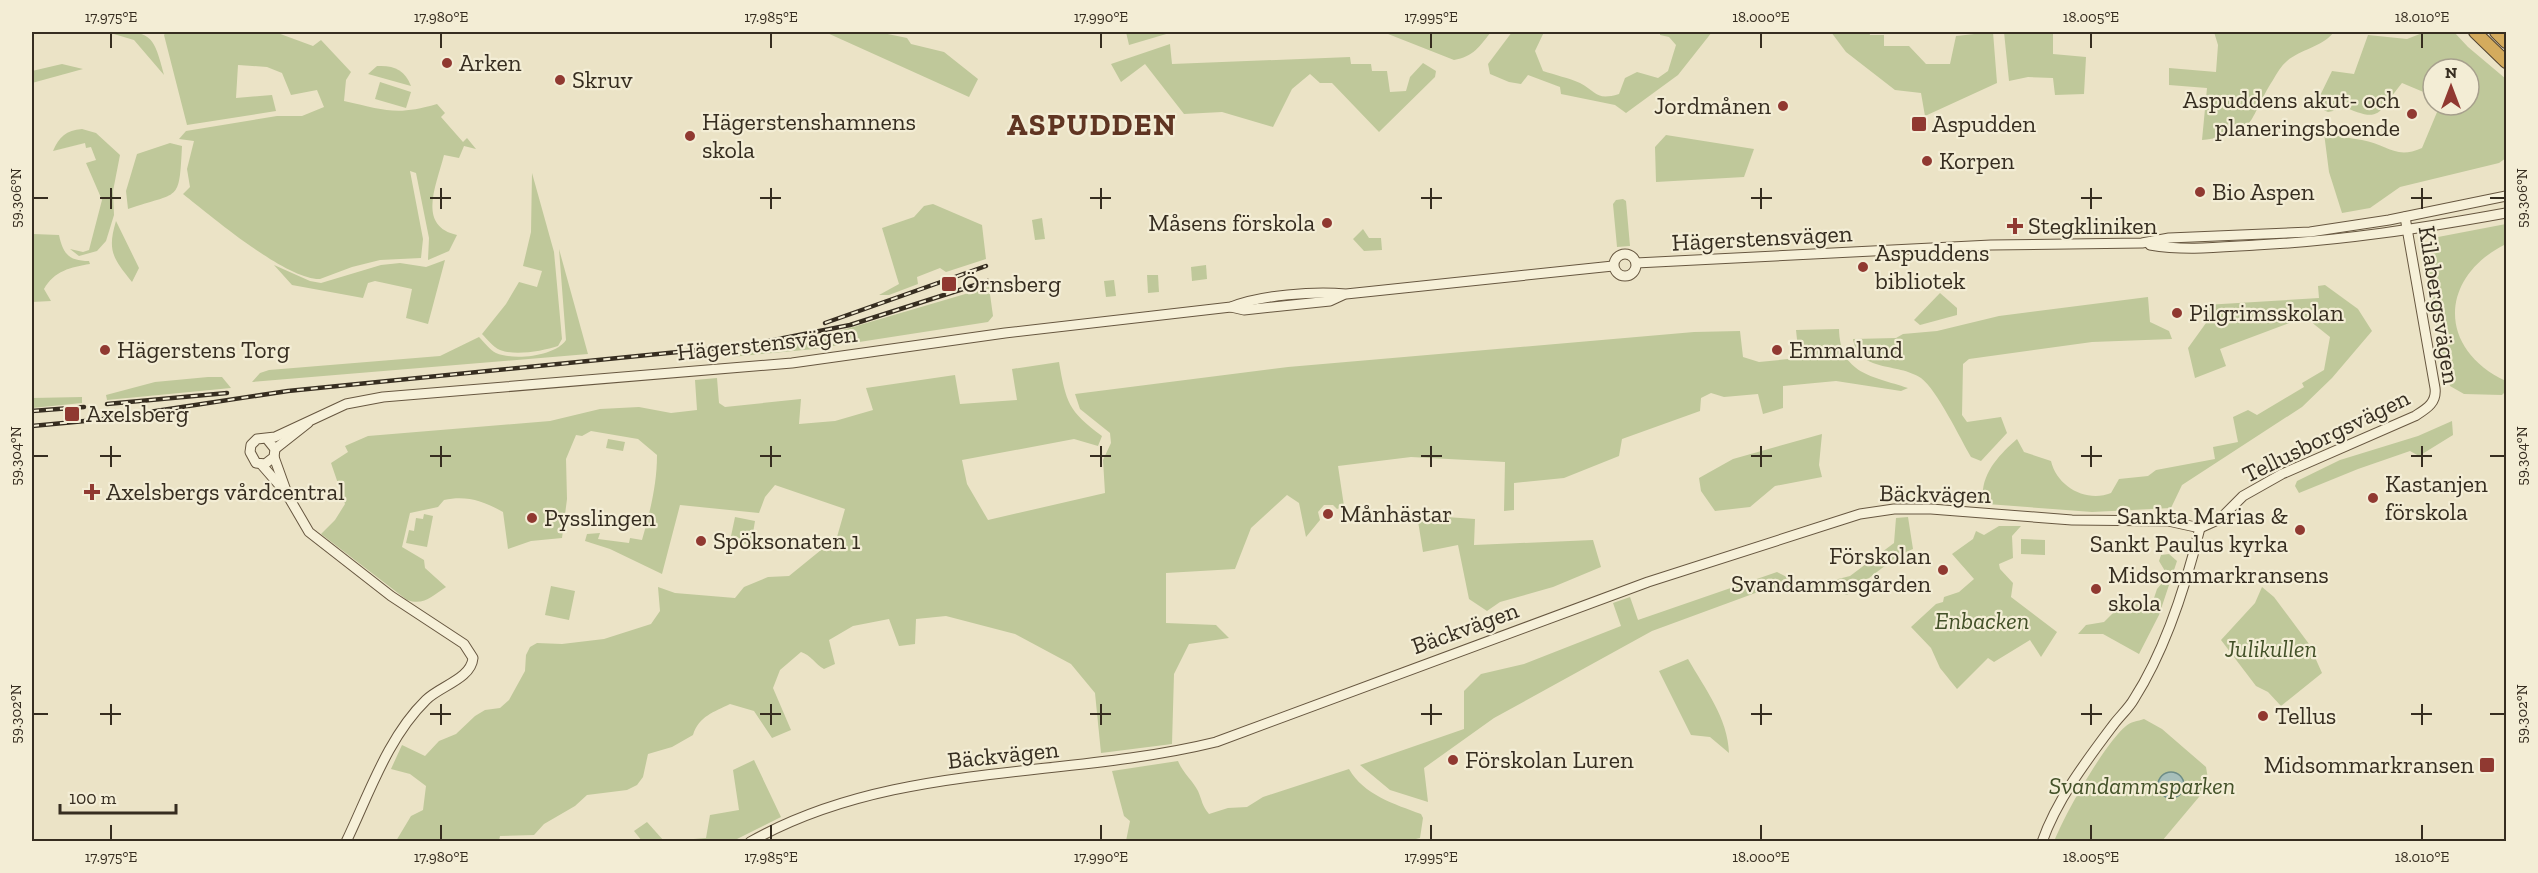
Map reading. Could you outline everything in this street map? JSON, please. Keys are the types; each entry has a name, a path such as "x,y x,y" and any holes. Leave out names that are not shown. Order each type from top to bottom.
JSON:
{"highway":[{"path":"2475,32 2506,62"},
{"path":"2496,32 2506,42"}],"street":[{"name":"Hägerstensvägen","path":"2323,236 2506,196"},
{"name":"Hägerstensvägen","path":"1636,263 1991,245 2142,243 2169,238 2207,243 2407,230 2506,213"},
{"name":"Kilabergsvägen","path":"2405,217 2435,388 2434,400"},
{"name":"Hägerstensvägen","path":"1623,253 1631,255 1636,263 1635,271 1625,276 1617,274 1613,266 1616,257 1623,253"},
{"name":"Hägerstensvägen","path":"267,440 346,404 383,397 792,363 1016,331 1231,307 1245,302 1285,297 1329,292 1346,294 1613,266"},
{"name":"Tellusborgsvägen","path":"2200,528 2220,519 2243,496 2282,474 2415,416 2426,410 2434,400"},
{"name":"Hägerstensvägen","path":"275,453 309,421"},
{"path":"288,496 261,464 253,460 250,449 257,440 267,440 275,453 288,496 303,524 320,543 414,612 464,644 473,658 469,671 435,692 405,725 346,842"},
{"path":"261,464 269,462 275,453"},
{"name":"Bäckvägen","path":"750,842 818,809 876,792 952,779 1172,753 1216,742 1648,582 1860,514 1894,509 1931,509 2072,520 2168,521 2200,528"},
{"path":"2042,842 2054,815 2098,744 2134,700 2149,672 2170,622 2200,528"}],"green space":[{"path":"107,32 133,32 148,37 157,50 164,75 134,40"},
{"path":"166,32 275,32 313,46 321,40 351,72 346,80 344,101 400,111 437,104 445,113 441,117 463,142 467,138 476,149 464,146 459,158 444,155 437,178 432,202 433,213 437,223 444,230 457,235 449,251 428,260 429,238 416,173 410,171 423,239 421,258 380,260 320,279 306,277 288,269 230,231 183,194 190,187 187,169 194,141 179,139 186,131 277,116 302,116 324,107 317,90 291,95 282,73 267,67 238,65 236,98 272,95 276,111 187,125 164,35"},
{"path":"825,32 878,32 907,38 911,44 944,52 978,79 969,97"},
{"path":"1126,32 1173,32 1129,45"},
{"path":"1383,32 1491,32 1471,54 1454,60"},
{"path":"1512,32 1544,32 1535,51 1543,71 1576,81 1597,95 1611,96 1619,94 1625,78 1637,72 1658,78 1668,71 1676,45 1669,37 1660,35 1660,32 1712,32 1678,75 1626,113 1615,105 1561,94 1560,87 1528,75 1521,84 1490,74 1488,64"},
{"path":"1831,32 1869,32 1870,35 1884,35 1884,46 1909,46 1926,64 1950,64 1956,36 1993,32 1997,83 1925,116 1921,93 1895,90 1846,52"},
{"path":"2004,32 2053,32 2053,54 2086,57 2084,94 2055,95 2053,78 2028,77 2009,81"},
{"path":"2214,32 2333,33 2323,42 2293,57 2281,67 2249,124 2233,134 2202,140 2207,88 2169,85 2169,68 2216,72 2218,45"},
{"path":"2425,32 2454,32 2480,57 2421,57 2421,91 2402,83 2382,109 2371,115 2338,104 2333,111 2328,112 2315,106 2332,71 2354,74 2368,35 2407,39"},
{"path":"1170,44 1172,64 1350,57 1351,64 1371,64 1372,71 1387,71 1390,92 1406,91 1410,77 1423,63 1436,71 1435,77 1379,132 1332,83 1320,83 1310,74 1292,89 1273,127 1222,112 1184,114 1145,64 1121,82 1111,64"},
{"path":"2481,58 2506,79 2506,158 2499,163 2400,187 2370,208 2342,213 2329,172 2324,133 2371,142 2398,152 2422,148 2435,117 2481,117"},
{"path":"62,64 83,69 32,83 32,71"},
{"path":"377,66 389,66 402,72 411,86 368,74"},
{"path":"380,82 411,92 406,108 375,99"},
{"path":"82,129 96,133 120,155 113,191 114,215 106,241 97,251 79,256 70,249 83,252 89,250 102,200 86,163 96,160 91,147 86,148 85,143 53,151 64,135"},
{"path":"1666,135 1754,149 1744,177 1656,182 1655,147"},
{"path":"170,143 182,146 180,178 177,187 167,196 128,209 126,191 137,154"},
{"path":"532,173 554,252 562,339 558,346 545,350 506,352 495,347 482,334 506,304 519,282 537,287 542,271 523,266 531,232"},
{"path":"1616,200 1626,201 1630,246 1617,247 1613,204"},
{"path":"933,204 982,225 986,259 946,272 940,268 917,277 918,284 889,295 879,295 899,284 882,228 914,217 924,206"},
{"path":"1042,218 1045,239 1035,240 1032,220"},
{"path":"116,221 139,268 132,282 116,260 112,247"},
{"path":"2506,224 2506,244 2484,258 2468,275 2458,293 2455,313 2458,332 2467,351 2483,367 2506,381 2506,391 2502,395 2464,394 2450,386 2433,307 2429,262 2431,246 2438,237"},
{"path":"1363,229 1369,238 1381,238 1382,250 1364,251 1353,239"},
{"path":"33,234 59,235 68,255 76,260 89,261 90,264 70,268 53,278 44,289 51,301 32,302"},
{"path":"559,249 588,354 252,382 260,373 269,370 440,356 479,337 494,352 513,357 534,356 553,350 566,340"},
{"path":"445,260 428,324 406,318 412,289 375,281 368,283 363,298 292,285 274,265 310,281 321,283 381,265 400,263 426,267"},
{"path":"1206,265 1207,279 1192,281 1191,267"},
{"path":"1147,275 1158,275 1159,292 1148,293"},
{"path":"1114,280 1116,296 1106,297 1104,281"},
{"path":"2325,285 2358,309 2372,331 2332,378 2302,407 2182,485 2171,508 2092,512 1987,504 1983,500 1985,482 1992,465 2017,439 2024,452 2051,461 2054,470 2066,485 2092,496 2111,493 2119,479 2148,476 2156,470 2215,459 2213,447 2238,442 2233,417 2248,410 2257,415 2304,387 2302,383 2324,370 2330,337 2305,317 2220,349 2226,366 2195,378 2188,348 2206,323 2205,305 2319,298 2318,286"},
{"path":"989,287 993,316 988,322 814,349 731,357 730,353 830,338 836,332"},
{"path":"1940,293 1957,308 1957,315 1920,325 1914,320"},
{"path":"2148,297 2150,322 2169,331 2172,339 2092,342 1969,359 1963,364 1962,415 1967,422 2001,417 2007,433 1981,461 1971,457 1941,403 1921,378 1871,362 1857,350 1853,339 1896,338 1903,334 1937,331 1999,316"},
{"path":"1839,329 1845,356 1860,371 1908,388 1901,391 1836,381 1783,386 1783,408 1763,414 1758,394 1724,397 1711,393 1701,398 1700,411 1622,439 1619,456 1564,478 1514,483 1514,510 1504,511 1505,462 1411,457 1338,466 1344,506 1337,509 1333,505 1324,505 1318,512 1320,520 1306,537 1299,503 1287,495 1251,528 1235,569 1166,573 1166,623 1216,625 1229,638 1189,644 1174,674 1172,744 1101,753 1095,693 1071,664 1015,634 946,616 916,619 915,644 899,646 889,619 853,626 829,640 835,664 824,669 801,652 780,670 773,688 791,730 772,738 754,711 730,704 703,719 693,735 672,747 648,754 643,777 637,785 627,790 587,795 575,806 544,824 534,835 500,836 499,841 396,841 411,816 423,810 426,786 410,774 391,769 402,745 425,756 439,741 456,734 475,716 485,710 500,708 509,700 525,671 526,655 530,647 537,643 562,644 604,639 651,624 660,611 658,587 675,593 735,598 744,587 768,577 789,576 837,537 845,509 775,485 765,497 759,513 680,505 662,574 610,549 585,541 587,534 600,533 598,539 629,543 630,538 642,540 657,466 657,455 638,439 591,431 582,436 576,435 566,459 567,499 562,538 531,541 508,549 503,512 482,502 467,499 444,500 438,507 410,513 402,547 424,560 425,568 446,587 423,601 407,600 321,534 335,520 345,504 331,463 348,452 345,446 368,436 550,421 600,409 639,407 671,413 697,410 695,380 717,378 719,403 725,407 801,399 799,424 835,421 873,410 866,388 955,375 960,404 1017,400 1012,369 1059,362 1070,405 1082,420 1102,436 1098,446 1074,439 962,460 967,484 988,520 1105,493 1103,460 1111,443 1110,433 1080,409 1075,394 1288,367 1694,332 1740,331 1743,357 1759,362 1799,358 1796,330"},
{"path":"222,377 231,388 107,400 106,395 155,382"},
{"path":"82,397 82,403 32,408 32,398"},
{"path":"2452,421 2453,435 2419,456 2410,451 2299,493 2295,486 2297,481 2340,460 2418,436"},
{"path":"1822,434 1819,465 1822,477 1775,486 1750,507 1715,511 1701,491 1699,478 1733,459"},
{"path":"608,439 625,442 623,451 606,448"},
{"path":"424,514 433,516 427,547 406,543 409,530 414,531 416,518 423,519"},
{"path":"1417,515 1475,519 1474,545 1593,540 1601,567 1553,587 1500,602 1487,611 1469,599 1458,545 1423,552"},
{"path":"735,517 755,521 751,545 730,541"},
{"path":"1908,517 1913,549 1899,555 1847,595 1831,589 1758,592 1652,631 1494,718 1424,768 1428,802 1390,790 1360,765 1464,729 1464,691 1481,674 1524,664 1621,626 1613,603 1630,597 1638,620 1777,572 1806,587 1850,576 1894,543 1896,518"},
{"name":"Enbacken","path":"1999,526 2021,526 2012,536 2013,558 1999,564 2000,569 2013,583 2011,597 2057,632 2041,657 2030,640 1994,662 1988,658 1957,689 1940,668 1931,648 1911,627 1936,604 1943,602 1944,597 1959,592 1974,579 1952,554 1973,539 1976,531 1984,535"},
{"path":"2021,539 2045,540 2045,555 2021,554"},
{"path":"2169,554 2177,561 2159,615 2139,654 2103,634 2078,634 2086,625 2104,622 2121,605 2152,604 2157,589 2168,576 2159,561 2161,555"},
{"path":"551,586 575,591 569,620 545,615"},
{"name":"Julikullen","path":"2262,587 2274,597 2309,644 2322,673 2281,706 2268,692 2256,686 2221,640 2255,603"},
{"path":"1688,659 1720,716 1728,740 1729,753 1710,737 1691,735 1659,671"},
{"name":"Svandammsparken","path":"2144,719 2162,729 2206,767 2209,785 2162,841 2054,842 2076,798 2107,748 2128,725"},
{"path":"754,760 781,817 733,841 669,841 706,838 710,815 739,810 733,770"},
{"path":"1178,761 1196,787 1203,806 1209,814 1228,808 1247,807 1263,797 1349,769 1363,786 1380,798 1421,814 1423,818 1420,838 1404,842 1126,841 1130,821 1124,816 1112,771"},
{"path":"647,822 664,841 642,841 634,831"}],"water":[{"path":"2171,772 2180,776 2184,785 2180,794 2171,798 2162,794 2158,785 2162,776"}],"railway":[{"path":"825,323 986,266"},
{"path":"103,419 288,391 748,345 850,325 988,281"},
{"path":"107,404 227,393"},
{"path":"32,411 84,407"},
{"path":"32,426 85,421"}],"place":[{"name":"Arken","path":"447,63"},
{"name":"Skruv","path":"560,80"},
{"name":"Jordmånen","path":"1783,106"},
{"name":"Aspuddens akut- och planeringsboende","path":"2412,114"},
{"name":"Aspudden","path":"1919,124"},
{"name":"Hägerstenshamnens skola","path":"690,136"},
{"name":"Korpen","path":"1927,161"},
{"name":"Bio Aspen","path":"2200,192"},
{"name":"Måsens förskola","path":"1327,223"},
{"name":"Stegkliniken","path":"2015,226"},
{"name":"Aspuddens bibliotek","path":"1863,267"},
{"name":"Örnsberg","path":"949,284"},
{"name":"Pilgrimsskolan","path":"2177,313"},
{"name":"Hägerstens Torg","path":"105,350"},
{"name":"Emmalund","path":"1777,350"},
{"name":"Axelsberg","path":"72,414"},
{"name":"Axelsbergs vårdcentral","path":"92,492"},
{"name":"Kastanjen förskola","path":"2373,498"},
{"name":"Månhästar","path":"1328,514"},
{"name":"Pysslingen","path":"532,518"},
{"name":"Sankta Marias & Sankt Paulus kyrka","path":"2300,530"},
{"name":"Spöksonaten 1","path":"701,541"},
{"name":"Förskolan Svandammsgården","path":"1943,570"},
{"name":"Midsommarkransens skola","path":"2096,589"},
{"name":"Tellus","path":"2263,716"},
{"name":"Förskolan Luren","path":"1453,760"},
{"name":"Midsommarkransen","path":"2487,765"}],"district":[{"name":"ASPUDDEN","path":"1092,125"}]}
